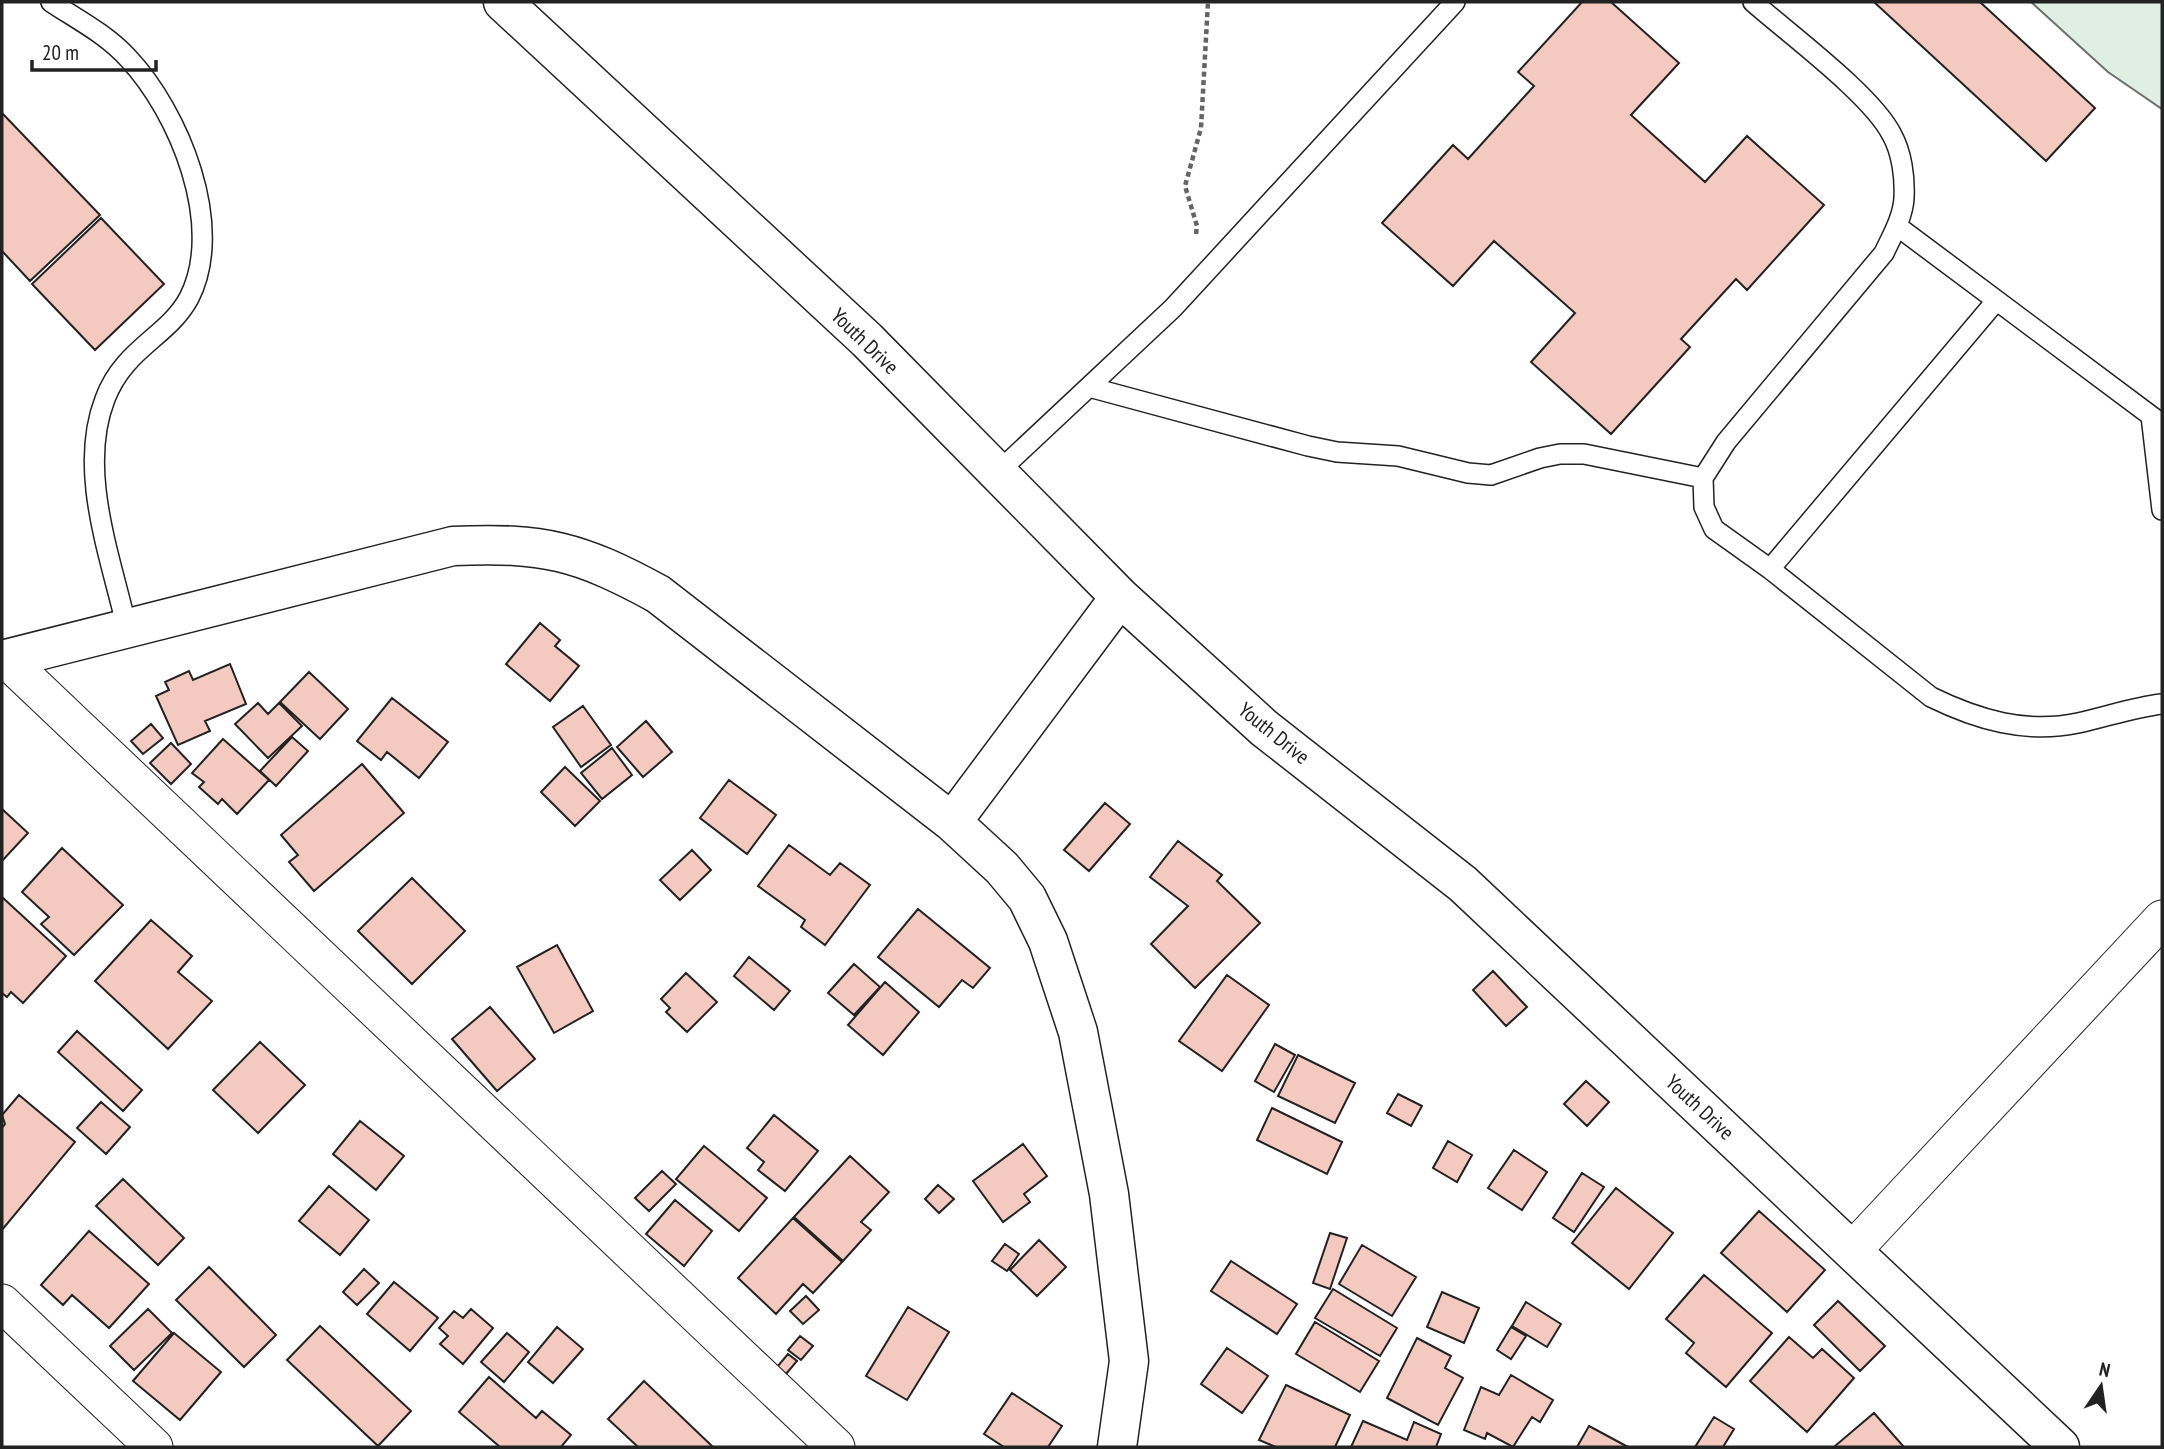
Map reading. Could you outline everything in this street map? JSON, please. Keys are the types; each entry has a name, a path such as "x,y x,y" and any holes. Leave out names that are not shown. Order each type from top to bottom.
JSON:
{"street":[{"name":"Youth Drive","path":"503,2 867,340 1120,597 1264,728 1463,884 2060,1447"},
{"path":"4,659 453,546 508,543 563,550 612,569 659,594 952,822 1002,868 1027,898 1048,940 1077,1032 1109,1194 1129,1360 1117,1447"},
{"path":"952,822 1120,597"},
{"path":"4,659 836,1447"},
{"path":"1852,1251 2162,919"},
{"path":"2,1303 154,1447"}],"lane":[{"path":"51,2 97,29 128,57 154,89 175,123 201,217 202,244 190,296 177,317 126,360 104,399 95,448 96,494 127,629"},
{"path":"997,473 1173,307 1455,2"},
{"path":"1753,2 1873,108 1893,135 1902,164 1904,200 1897,226 1884,253 1726,442 1703,478 1704,507 1714,529 1770,569 1931,697 1961,712 1996,722 2037,728 2075,724 2162,704"},
{"path":"1897,226 2157,420 2162,510"},
{"path":"1770,569 1996,301"},
{"path":"1089,387 1337,453 1398,456 1468,474 1491,475 1540,458 1572,454 1703,478"}],"path":[{"path":"1195,237 1197,226 1185,186 1201,128 1208,2"}],"green space":[{"path":"2031,2 2162,2 2162,109 2108,72"}],"building":[{"path":"1582,2 1611,2 1679,63 1631,115 1705,182 1747,136 1824,205 1747,290 1736,279 1681,339 1690,347 1611,434 1531,362 1575,313 1494,241 1453,286 1382,223 1453,145 1468,159 1534,86 1518,72"},
{"path":"1874,2 1980,2 2095,108 2046,161"},
{"path":"2,113 100,215 30,281 2,251"},
{"path":"101,218 164,284 95,350 32,284"},
{"path":"540,623 560,640 555,646 579,666 550,701 506,664"},
{"path":"230,664 246,704 205,721 210,731 178,745 156,696 169,690 165,682 189,671 193,680"},
{"path":"309,672 348,709 320,739 280,702"},
{"path":"392,698 448,742 419,778 387,752 381,760 357,741"},
{"path":"258,703 268,714 279,703 302,726 268,758 235,724"},
{"path":"583,706 611,745 581,767 553,727"},
{"path":"646,721 672,752 643,777 617,747"},
{"path":"151,724 163,738 143,754 131,741"},
{"path":"292,737 308,751 276,786 260,771"},
{"path":"223,739 269,780 237,814 222,799 218,804 199,787 204,782 192,773"},
{"path":"171,743 191,764 171,784 150,763"},
{"path":"612,748 632,775 602,799 581,773"},
{"path":"362,764 404,813 314,891 289,862 298,855 281,835"},
{"path":"565,767 600,801 575,826 541,792"},
{"path":"729,780 776,815 747,854 700,818"},
{"path":"1105,803 1130,824 1089,871 1064,850"},
{"path":"2,809 28,833 2,861"},
{"path":"1178,841 1222,875 1217,881 1260,923 1195,988 1151,944 1188,906 1150,877"},
{"path":"789,845 830,875 840,863 870,885 825,945 801,927 805,920 758,886"},
{"path":"62,848 123,905 74,955 41,924 49,917 22,892"},
{"path":"692,850 711,870 680,900 660,880"},
{"path":"412,878 465,931 412,984 358,931"},
{"path":"2,897 66,956 23,1003 11,992 7,997 2,993"},
{"path":"918,909 990,968 973,988 962,980 939,1007 878,957"},
{"path":"151,920 192,956 178,972 212,1001 168,1049 95,981"},
{"path":"557,945 593,1011 554,1033 517,967"},
{"path":"749,957 790,991 774,1010 734,976"},
{"path":"854,964 880,987 854,1015 828,993"},
{"path":"1493,971 1527,1007 1506,1026 1473,990"},
{"path":"686,973 717,1002 687,1032 666,1012 670,1008 661,999"},
{"path":"1227,975 1269,1005 1222,1071 1179,1041"},
{"path":"885,982 919,1012 883,1055 848,1025"},
{"path":"490,1007 535,1059 497,1091 452,1039"},
{"path":"77,1031 142,1090 123,1111 58,1052"},
{"path":"260,1042 305,1085 258,1133 213,1090"},
{"path":"1275,1044 1295,1055 1274,1092 1255,1081"},
{"path":"1298,1055 1355,1083 1335,1123 1278,1096"},
{"path":"1586,1081 1609,1102 1587,1126 1564,1104"},
{"path":"1398,1094 1422,1106 1411,1126 1387,1113"},
{"path":"19,1095 75,1142 2,1230 2,1128 5,1124 2,1115"},
{"path":"101,1102 130,1127 106,1154 77,1128"},
{"path":"1272,1108 1342,1142 1327,1174 1257,1140"},
{"path":"774,1115 818,1151 785,1191 758,1170 764,1162 747,1148"},
{"path":"360,1121 404,1156 376,1190 333,1154"},
{"path":"1448,1141 1472,1155 1457,1182 1433,1168"},
{"path":"1023,1144 1047,1176 1024,1194 1030,1202 1003,1222 973,1181"},
{"path":"704,1146 767,1198 739,1231 676,1179"},
{"path":"1514,1150 1547,1172 1522,1210 1488,1188"},
{"path":"850,1156 889,1192 861,1222 871,1230 843,1261 794,1217"},
{"path":"662,1171 676,1184 649,1211 635,1198"},
{"path":"1582,1173 1604,1187 1574,1232 1553,1218"},
{"path":"123,1179 184,1238 158,1265 96,1206"},
{"path":"938,1185 954,1199 939,1213 925,1199"},
{"path":"329,1186 369,1220 340,1255 299,1221"},
{"path":"1616,1188 1673,1233 1629,1289 1572,1243"},
{"path":"675,1200 712,1231 684,1266 646,1234"},
{"path":"1759,1211 1825,1270 1787,1312 1721,1253"},
{"path":"793,1218 842,1262 813,1293 803,1284 776,1314 738,1278"},
{"path":"89,1231 149,1284 109,1328 72,1295 63,1305 41,1285"},
{"path":"1330,1233 1347,1238 1330,1289 1313,1283"},
{"path":"1039,1240 1066,1267 1037,1296 1010,1270"},
{"path":"1005,1244 1019,1254 1007,1271 992,1261"},
{"path":"1362,1245 1416,1277 1392,1316 1339,1284"},
{"path":"1231,1261 1297,1304 1277,1334 1211,1291"},
{"path":"209,1267 276,1335 244,1367 176,1300"},
{"path":"364,1269 379,1283 357,1305 343,1292"},
{"path":"1704,1275 1772,1333 1726,1387 1686,1353 1694,1343 1666,1319"},
{"path":"394,1282 438,1318 410,1351 367,1314"},
{"path":"1333,1289 1397,1328 1380,1356 1315,1318"},
{"path":"1442,1292 1479,1308 1464,1343 1427,1327"},
{"path":"806,1296 819,1310 803,1324 790,1311"},
{"path":"1838,1301 1885,1346 1860,1371 1814,1325"},
{"path":"1526,1302 1561,1324 1547,1347 1512,1326"},
{"path":"908,1307 949,1332 907,1400 866,1376"},
{"path":"148,1309 172,1333 134,1370 110,1346"},
{"path":"471,1309 493,1328 463,1364 440,1344 448,1336 439,1328 454,1311 463,1318"},
{"path":"1315,1322 1379,1361 1360,1392 1296,1354"},
{"path":"320,1326 411,1411 378,1446 287,1360"},
{"path":"557,1327 583,1349 553,1383 528,1362"},
{"path":"1511,1327 1526,1336 1511,1359 1497,1350"},
{"path":"174,1333 221,1372 180,1420 133,1381"},
{"path":"507,1333 529,1352 504,1382 481,1362"},
{"path":"800,1336 813,1346 801,1360 788,1350"},
{"path":"1789,1337 1813,1358 1822,1349 1854,1378 1807,1432 1750,1381"},
{"path":"1417,1338 1451,1356 1445,1368 1463,1378 1438,1425 1387,1398"},
{"path":"1227,1348 1268,1376 1242,1413 1201,1384"},
{"path":"788,1354 797,1361 786,1374 777,1367"},
{"path":"1511,1375 1553,1400 1540,1422 1532,1417 1513,1447 1487,1433 1485,1439 1464,1430 1481,1387 1499,1395"},
{"path":"489,1377 536,1418 542,1411 571,1435 561,1447 500,1447 459,1412"},
{"path":"644,1381 713,1447 638,1447 608,1419"},
{"path":"1286,1385 1350,1415 1335,1447 1276,1447 1259,1440"},
{"path":"1012,1393 1062,1426 1048,1447 1004,1447 984,1434"},
{"path":"1874,1413 1904,1447 1835,1446"},
{"path":"1714,1417 1734,1429 1723,1447 1695,1447"},
{"path":"1363,1421 1407,1440 1414,1422 1441,1434 1436,1447 1351,1447"},
{"path":"1589,1426 1628,1447 1577,1447"}]}
